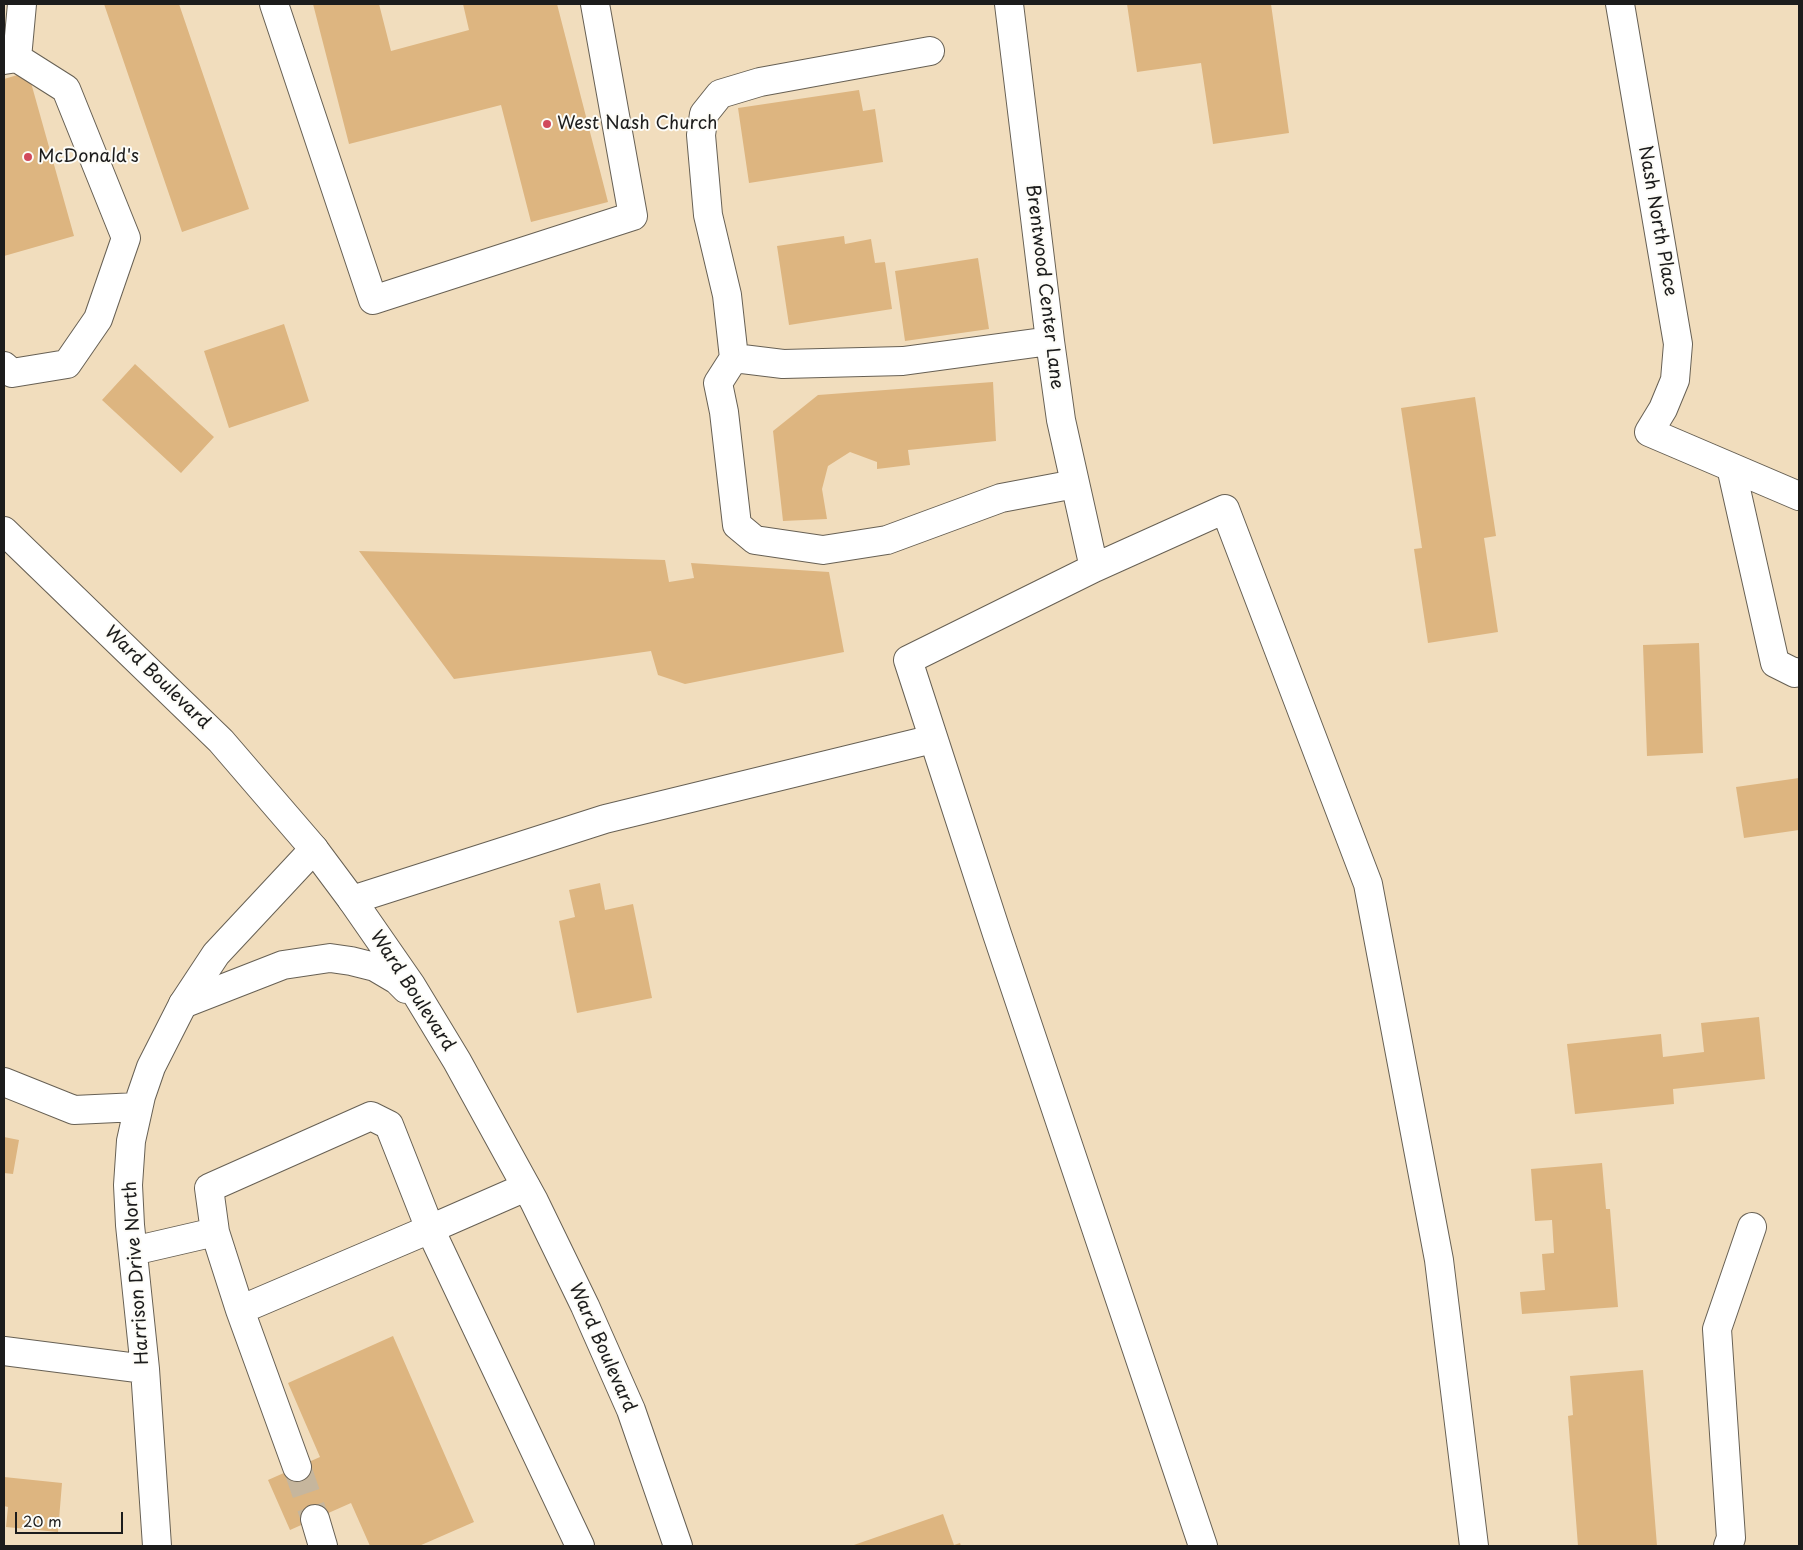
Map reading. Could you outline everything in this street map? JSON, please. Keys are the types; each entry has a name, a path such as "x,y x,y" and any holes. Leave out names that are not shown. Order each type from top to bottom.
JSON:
{"street":[{"path":"4,366 12,373 67,364 98,319 126,238 66,89 10,59 22,4"},
{"path":"274,4 373,300 633,216 595,4"},
{"name":"Brentwood Center Lane","path":"1009,4 1061,420 1094,568"},
{"name":"Nash North Place","path":"1620,4 1678,344 1675,380 1663,409 1649,432 1732,467"},
{"path":"930,51 760,82 720,94 704,114 702,135 708,215 727,295 734,358 718,383 724,412 737,526 755,540 823,550 887,540 1001,498 1075,484"},
{"path":"734,358 783,364 903,361 1050,341"},
{"path":"1732,467 1799,496"},
{"path":"1732,467 1775,663 1799,672"},
{"path":"1202,1546 997,934 908,660 1094,568 1225,510 1368,884 1439,1260 1474,1546"},
{"name":"Ward Boulevard","path":"4,531 221,741 314,849 352,900 424,1006 457,1061 526,1187 585,1306 631,1410 678,1546"},
{"path":"352,900 606,819 933,739"},
{"name":"Harrison Drive North","path":"156,1546 145,1369 128,1185 131,1141 138,1108 151,1067 183,1004 216,954 314,849"},
{"path":"183,1004 283,965 330,958 351,960 375,968 397,980 424,1006"},
{"path":"4,1082 74,1110 138,1108"},
{"path":"297,1467 240,1310 215,1232 209,1188 371,1116 389,1125 430,1228 580,1546"},
{"path":"240,1310 526,1187"},
{"path":"1728,1546 1732,1538 1716,1328 1752,1227"},
{"path":"133,1251 215,1232"},
{"path":"4,1351 145,1369"},
{"path":"315,1518 322,1546"}],"building":[{"path":"104,4 179,4 249,209 182,232"},
{"name":"West Nash Church","path":"313,4 379,4 391,51 469,30 463,4 557,4 608,202 531,222 501,105 349,144"},
{"path":"1127,4 1271,4 1289,133 1213,144 1201,63 1137,72"},
{"name":"McDonald's","path":"28,72 74,236 4,256 4,79"},
{"path":"859,90 863,111 875,109 883,162 749,183 738,108"},
{"path":"844,236 845,244 871,239 875,263 885,262 892,309 789,325 777,246"},
{"path":"978,258 989,329 905,341 895,271"},
{"path":"284,324 309,401 229,428 204,351"},
{"path":"135,364 214,437 181,473 102,400"},
{"path":"993,382 996,441 908,450 910,465 877,469 877,462 850,452 828,466 822,489 827,519 783,521 773,431 818,395"},
{"path":"1475,397 1496,536 1484,538 1498,632 1428,643 1414,549 1422,548 1401,408"},
{"path":"359,551 665,560 669,582 694,578 691,563 829,572 844,652 685,684 658,675 651,651 454,679"},
{"path":"1699,643 1703,753 1647,756 1643,645"},
{"path":"1799,778 1799,830 1744,838 1736,787"},
{"path":"600,883 605,910 633,904 652,998 577,1013 559,921 575,917 569,890"},
{"path":"1759,1017 1765,1079 1673,1089 1674,1104 1575,1114 1567,1044 1661,1034 1663,1057 1704,1052 1701,1023"},
{"path":"4,1137 19,1140 13,1174 4,1173"},
{"path":"1602,1163 1606,1209 1610,1209 1618,1307 1522,1314 1520,1292 1545,1290 1542,1254 1554,1253 1552,1220 1535,1221 1531,1169"},
{"path":"393,1336 474,1522 419,1546 370,1546 351,1503 290,1530 268,1480 320,1457 288,1383"},
{"path":"1643,1370 1657,1546 1578,1546 1568,1416 1573,1415 1570,1376"},
{"path":"4,1477 62,1483 58,1532 6,1527 8,1507 4,1506"},
{"path":"943,1514 954,1545 960,1543 961,1546 851,1546"}],"tunnel":[{"path":"297,1467 315,1519"}],"place":[{"name":"West Nash Church","path":"547,124"},
{"name":"McDonald's","path":"28,157"}]}
